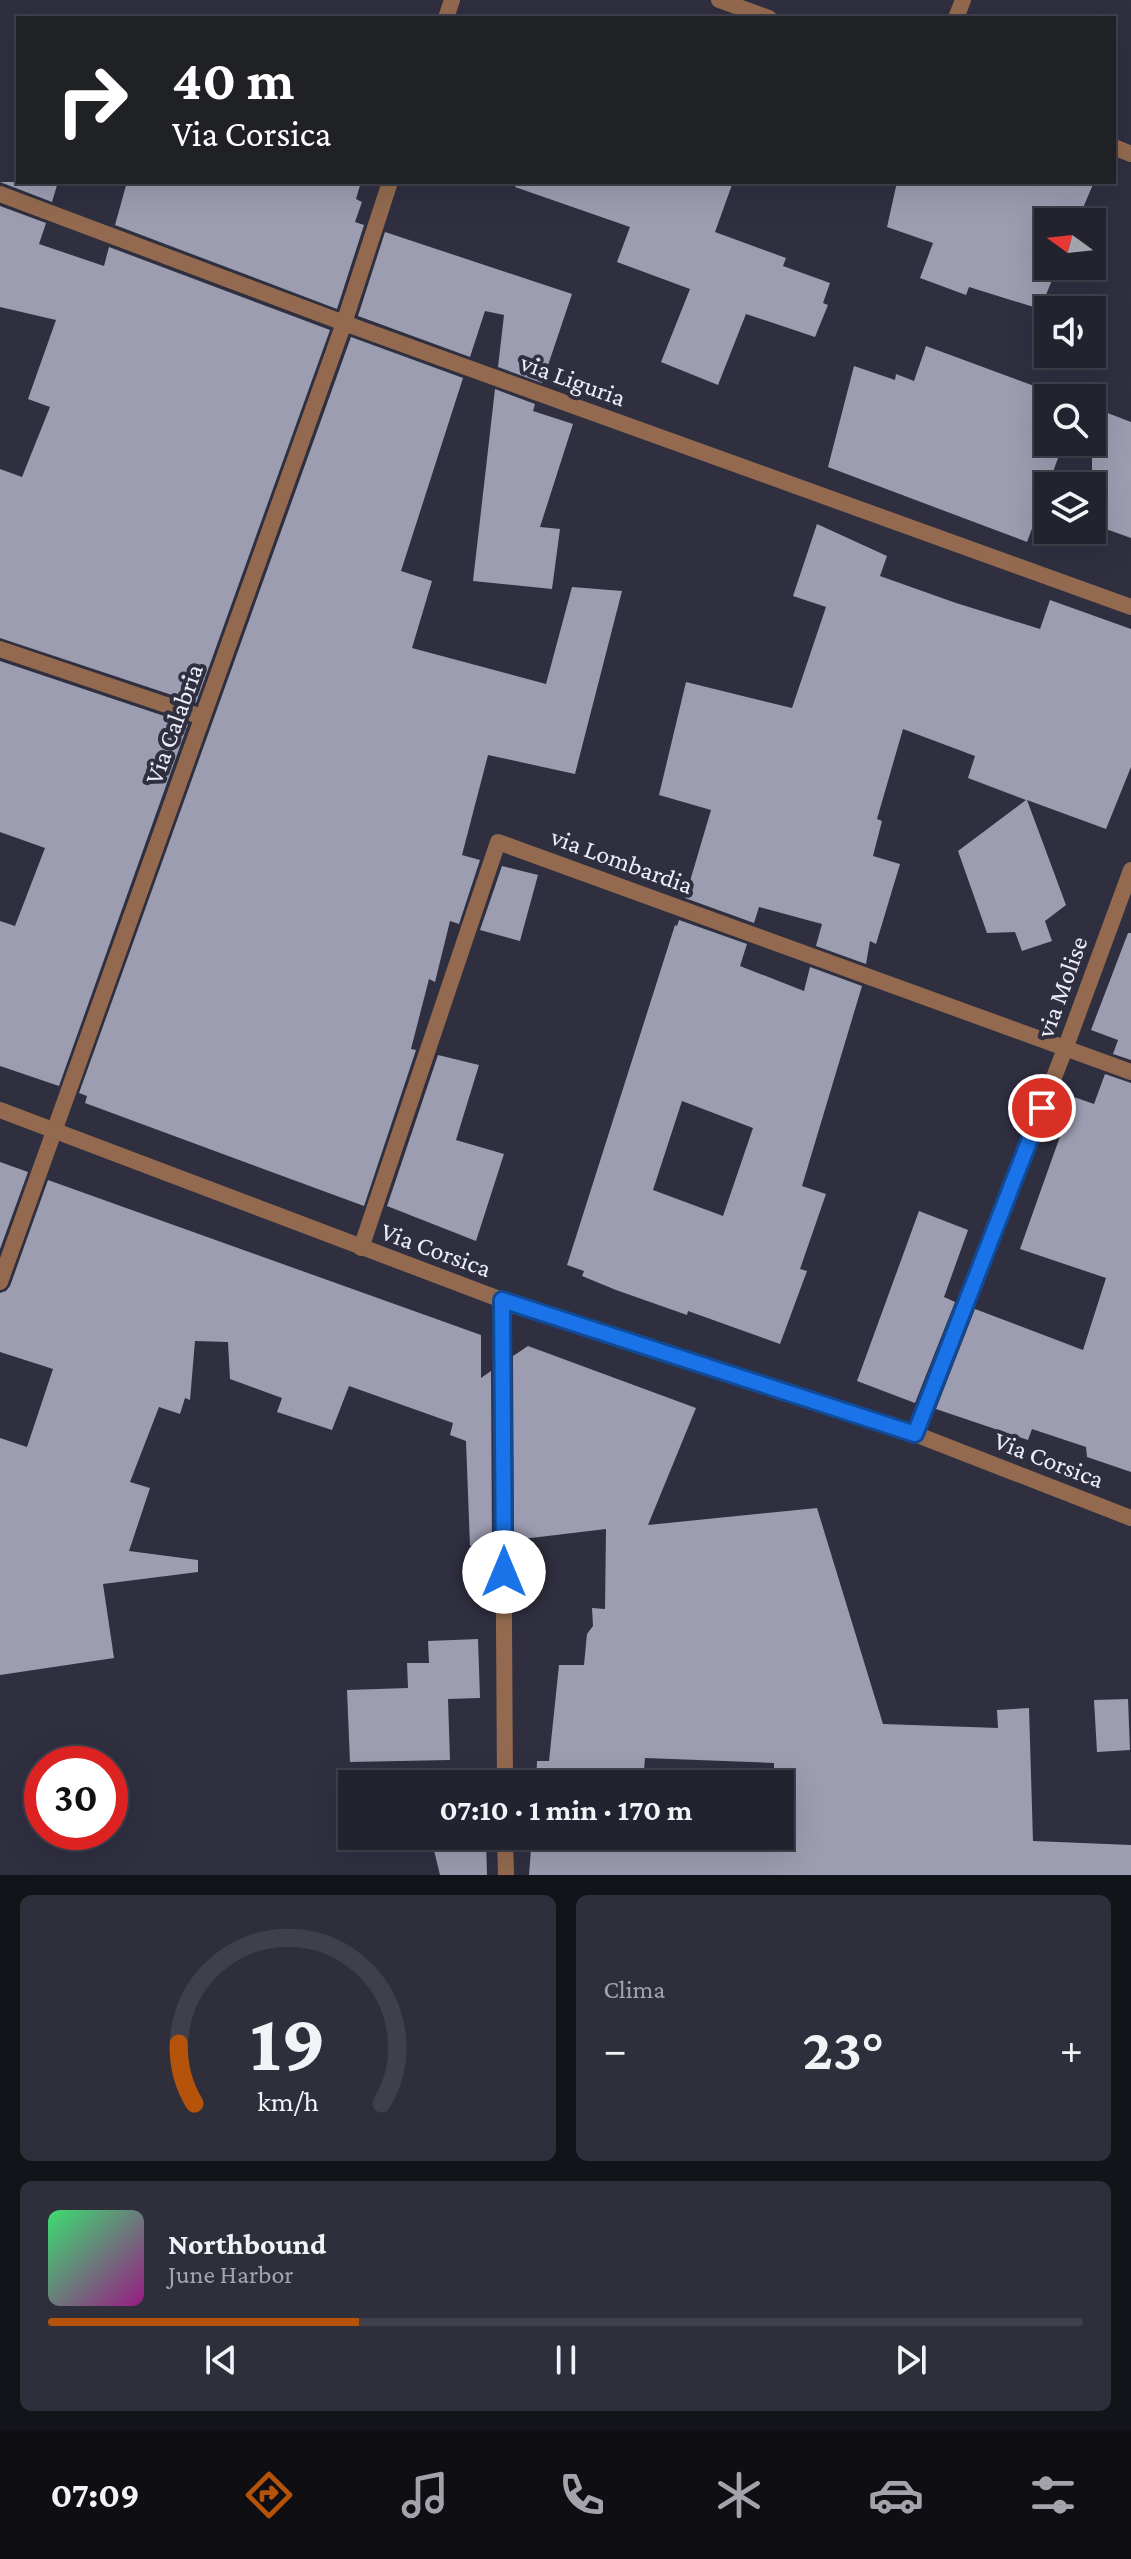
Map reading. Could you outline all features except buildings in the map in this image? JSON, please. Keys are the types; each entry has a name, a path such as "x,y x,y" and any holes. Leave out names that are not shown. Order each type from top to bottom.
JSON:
{"street":[{"path":"719,0 763,16"},
{"name":"Via Calabria","path":"0,1282 344,323 389,184"},
{"name":"via Liguria","path":"0,194 344,323 1131,607"},
{"path":"0,649 202,717"},
{"name":"via Lombardia","path":"361,1248 498,842 1131,1072"},
{"name":"via Molise","path":"915,1434 1131,870"},
{"name":"Via Corsica","path":"0,1110 502,1300 915,1434 1131,1518"},
{"path":"502,1300 505,1770"},
{"path":"505,1850 506,1875"}],"route":[{"path":"504,1572 502,1300 915,1434 1042,1108"}]}
